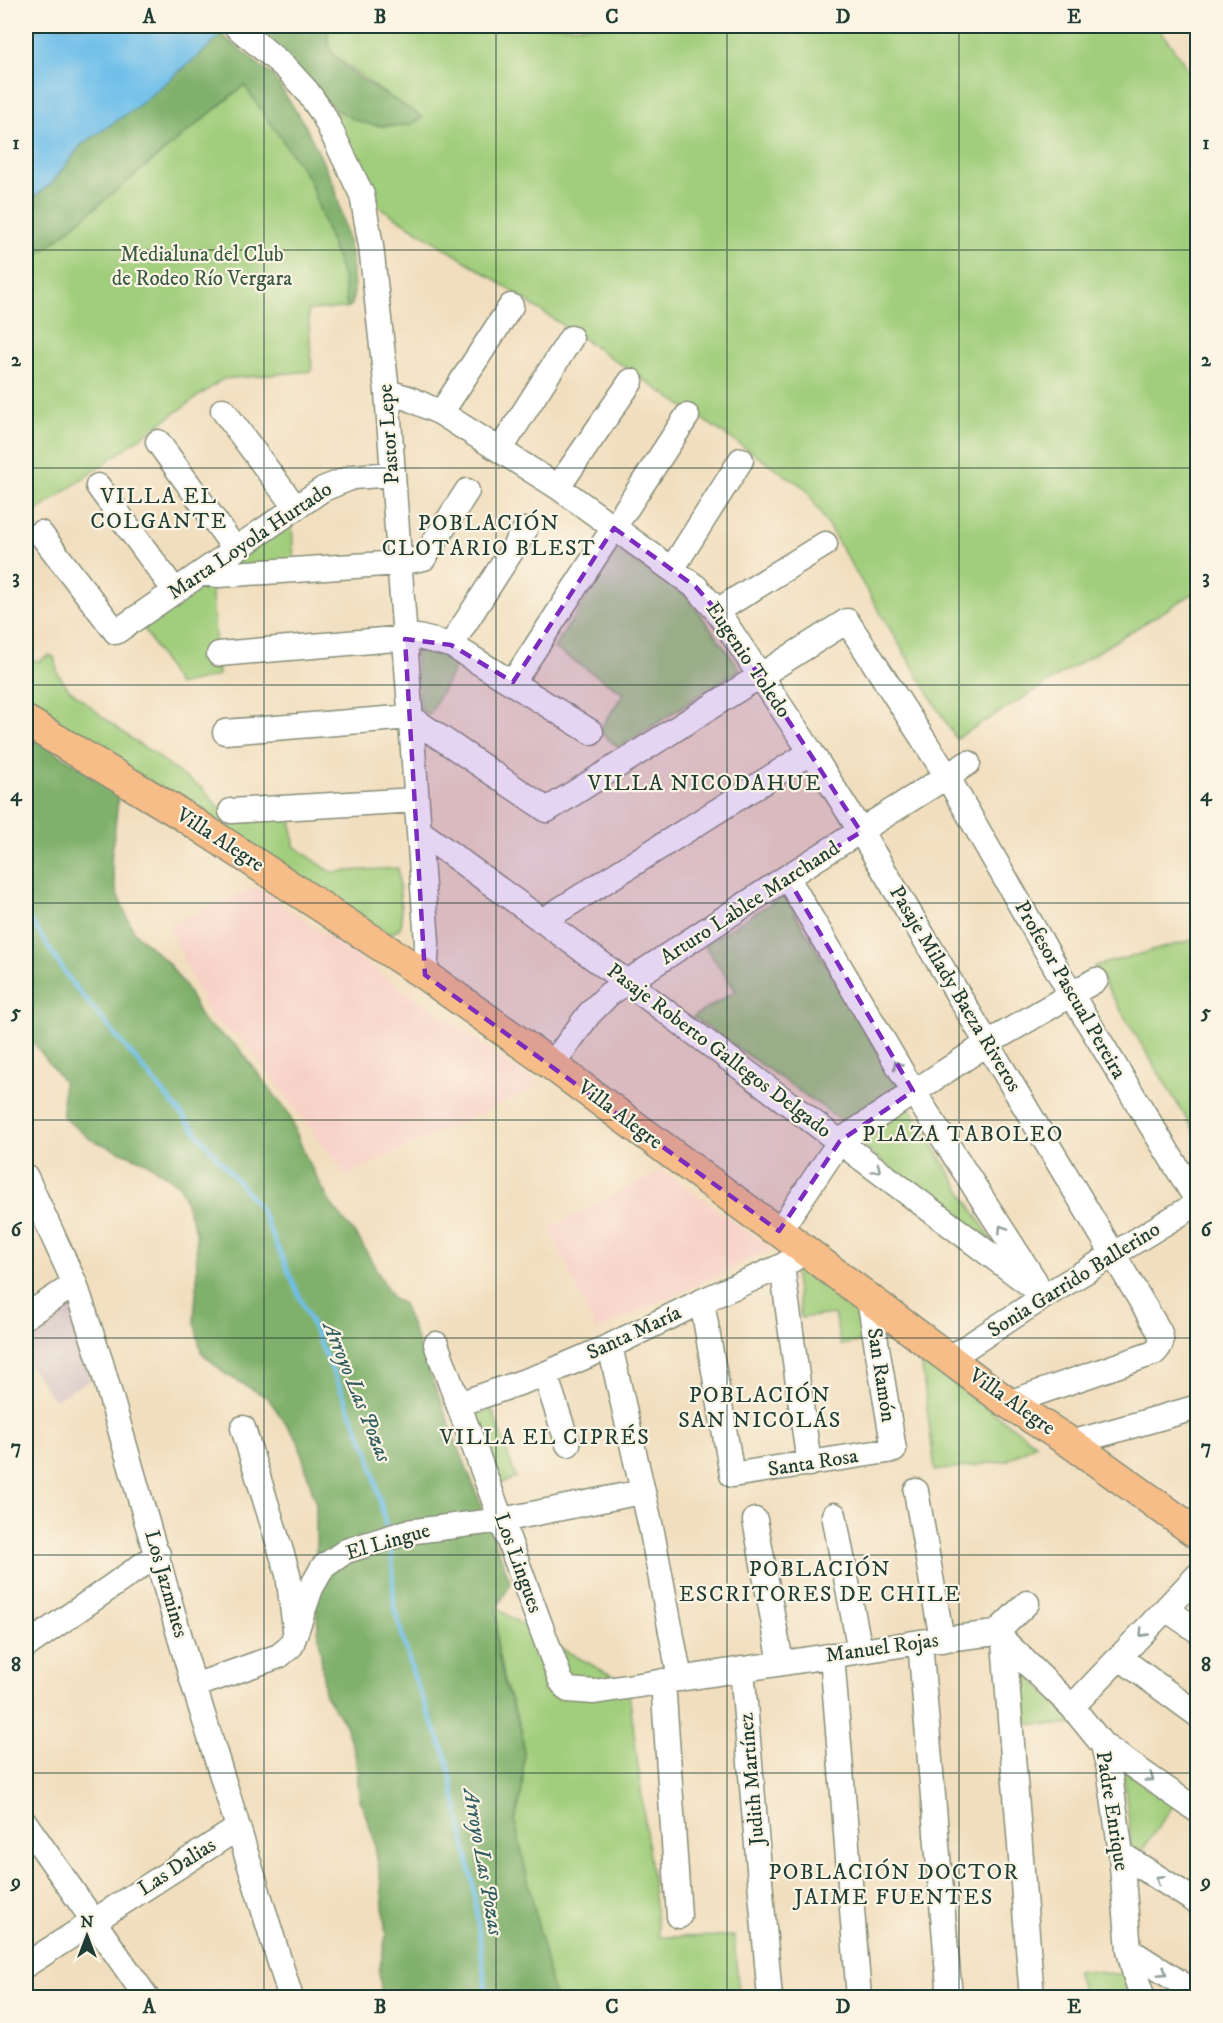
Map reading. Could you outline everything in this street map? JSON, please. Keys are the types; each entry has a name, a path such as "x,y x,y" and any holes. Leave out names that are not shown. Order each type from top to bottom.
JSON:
{"main road":[{"name":"Villa Alegre","path":"26,722 182,814 425,975 779,1231 793,1259 869,1299 1008,1403 1071,1443 1197,1534"}],"street":[{"name":"Pastor Lepe","path":"244,32 285,68 307,91 323,114 362,195 372,246 387,392 419,831 427,942 425,975"},
{"path":"441,412 511,306"},
{"path":"500,450 571,338"},
{"path":"558,487 631,381"},
{"name":"Eugenio Toledo","path":"387,392 441,412 558,487 696,587 717,610 861,832"},
{"path":"223,410 296,507"},
{"path":"513,682 687,416"},
{"path":"158,442 235,549"},
{"path":"672,569 741,460"},
{"name":"Marta Loyola Hurtado","path":"40,532 116,632 296,507 337,482 353,477 393,474"},
{"path":"98,486 175,591"},
{"path":"201,573 219,575 399,563 424,558 467,490"},
{"path":"451,645 525,530"},
{"path":"717,610 825,544"},
{"name":"Profesor Pascual Pereira","path":"759,675 847,621 946,776 1071,994 1197,1202"},
{"path":"219,654 418,637 451,645 591,732"},
{"path":"225,732 410,717 547,810 759,675"},
{"path":"542,921 811,752"},
{"name":"Arturo Lablee Marchand","path":"552,1065 589,1014 609,994 787,877 968,763"},
{"path":"231,811 416,800"},
{"name":"Pasaje Roberto Gallegos Delgado","path":"419,831 628,983 1045,1296"},
{"name":"Pasaje Milady Baeza Riveros","path":"861,832 1160,1331 1161,1346 1154,1353 1008,1403"},
{"path":"787,877 913,1091 1045,1296"},
{"path":"779,1231 840,1141 988,1043 1096,980"},
{"name":"Los Jazmines","path":"26,1177 75,1284 101,1363 158,1554 194,1686 291,1998"},
{"name":"Sonia Garrido Ballerino","path":"950,1358 1197,1202"},
{"path":"793,1259 810,1464"},
{"name":"Santa María","path":"459,1404 545,1374 610,1346 793,1259"},
{"path":"26,1316 75,1284"},
{"name":"San Ramón","path":"869,1299 894,1450"},
{"name":"Santa Rosa","path":"702,1301 732,1475 894,1450"},
{"name":"Los Lingues","path":"435,1344 561,1681 568,1690 594,1692 672,1680"},
{"path":"610,1346 641,1492 652,1532 672,1680 679,1916"},
{"path":"545,1374 568,1444"},
{"path":"1071,1443 1197,1407"},
{"path":"243,1428 288,1574 295,1631"},
{"path":"916,1491 931,1641 950,1998"},
{"name":"El Lingue","path":"194,1686 279,1656 291,1646 311,1588 323,1567 346,1551 407,1532 502,1520 641,1492"},
{"path":"834,1515 860,1651"},
{"path":"755,1520 781,1663"},
{"path":"26,1646 158,1554"},
{"path":"1000,1638 1072,1707 1197,1575"},
{"path":"1027,1603 1000,1638 1032,1998"},
{"path":"1166,1609 1197,1631"},
{"name":"Manuel Rojas","path":"672,1680 931,1641 1000,1638"},
{"path":"832,1655 859,1998"},
{"path":"1119,1657 1197,1714"},
{"name":"Judith Martínez","path":"742,1669 770,1998"},
{"name":"Padre Enrique","path":"1072,1707 1103,1745 1109,1769 1121,1854 1129,1950 1143,1998"},
{"path":"1103,1745 1197,1811"},
{"path":"26,1824 147,1998"},
{"name":"Las Dalias","path":"26,1965 238,1828"},
{"path":"1121,1854 1197,1903"},
{"path":"1129,1950 1197,1994"}],"highlighted area":[{"path":"614,528 696,587 717,611 861,832 787,877 913,1091 840,1141 779,1231 425,975 405,639 451,645 513,682"}],"shaded area":[{"path":"257,887 541,1085 346,1176 244,1040 211,1019 168,925"},
{"path":"662,1170 772,1249 596,1332 550,1228"},
{"path":"70,1303 94,1378 54,1400 26,1360 26,1330"}],"green space":[{"path":"255,26 329,26 329,45 343,64 364,81 421,116 411,125 389,126 352,119 333,107"},
{"path":"329,26 1157,26 1197,81 1197,591 956,739 806,489 491,277 365,198 333,107 354,119 377,126 401,126 424,118 384,93 334,56 327,42"},
{"path":"221,34 273,76 305,125 335,187 352,258 354,291 352,305 347,308 343,277 309,179 244,85 26,265 26,203 52,183 81,145 138,106"},
{"name":"Medialuna del Club de Rodeo Río Vergara","path":"245,85 309,179 343,277 347,308 308,310 312,371 223,379 26,519 26,265"},
{"path":"292,525 294,562 227,567"},
{"path":"617,551 687,596 740,669 619,748 599,731 624,693 554,648"},
{"path":"205,581 211,583 218,676 178,685 142,626"},
{"path":"420,649 460,657 429,715 420,709 415,653"},
{"path":"49,655 54,657 58,674 68,688 140,745 203,789 228,818 291,816 294,846 331,872 398,868 402,921 399,929 387,933 231,831 230,828 26,708 26,658 39,661"},
{"path":"26,734 119,791 111,862 117,894 134,932 169,964 185,986 204,1022 238,1047 289,1114 305,1155 331,1204 359,1239 393,1299 403,1304 511,1583 497,1608 497,1648 504,1682 522,1732 524,1756 522,1790 515,1822 554,1997 382,1997 379,1971 386,1936 381,1884 374,1839 359,1796 356,1758 345,1724 325,1695 316,1607 316,1504 298,1441 268,1398 225,1374 201,1352 194,1320 197,1280 196,1232 180,1186 146,1162 90,1139 63,1117 63,1081 26,1033"},
{"path":"784,895 898,1086 844,1122 693,1017 736,991 704,945"},
{"path":"1197,939 1197,1136 1094,966"},
{"path":"909,1107 999,1252 860,1144"},
{"path":"798,1269 866,1313 871,1340 841,1345 834,1314 801,1318 794,1272"},
{"path":"921,1359 1036,1444 1006,1461 935,1471"},
{"path":"492,1409 516,1478 495,1485 472,1416"},
{"path":"497,1608 545,1640 628,1684 659,1937 734,1936 739,1997 553,1997 515,1822 522,1790 524,1756 522,1731 504,1682 497,1648"},
{"path":"1021,1668 1077,1725 1028,1724"},
{"path":"1123,1769 1175,1803 1139,1855 1132,1849"},
{"path":"1076,1970 1126,1975 1134,1997 1084,1997"}],"water":[{"path":"45,26 230,26 138,106 81,145 52,183 26,203 26,36"}],"waterway":[{"name":"Arroyo Las Pozas","path":"26,913 72,983 260,1208 369,1453 387,1531"},
{"name":"Arroyo Las Pozas","path":"390,1545 394,1606 414,1677 447,1759 473,1884 487,1998"}],"district":[{"name":"VILLA EL COLGANTE","path":"159,508"},
{"name":"POBLACIÓN CLOTARIO BLEST","path":"489,536"},
{"name":"VILLA NICODAHUE","path":"705,783"},
{"name":"PLAZA TABOLEO","path":"963,1134"},
{"name":"POBLACIÓN SAN NICOLÁS","path":"760,1408"},
{"name":"VILLA EL CIPRÉS","path":"545,1437"},
{"name":"POBLACIÓN ESCRITORES DE CHILE","path":"820,1582"},
{"name":"POBLACIÓN DOCTOR JAIME FUENTES","path":"894,1884"}]}
